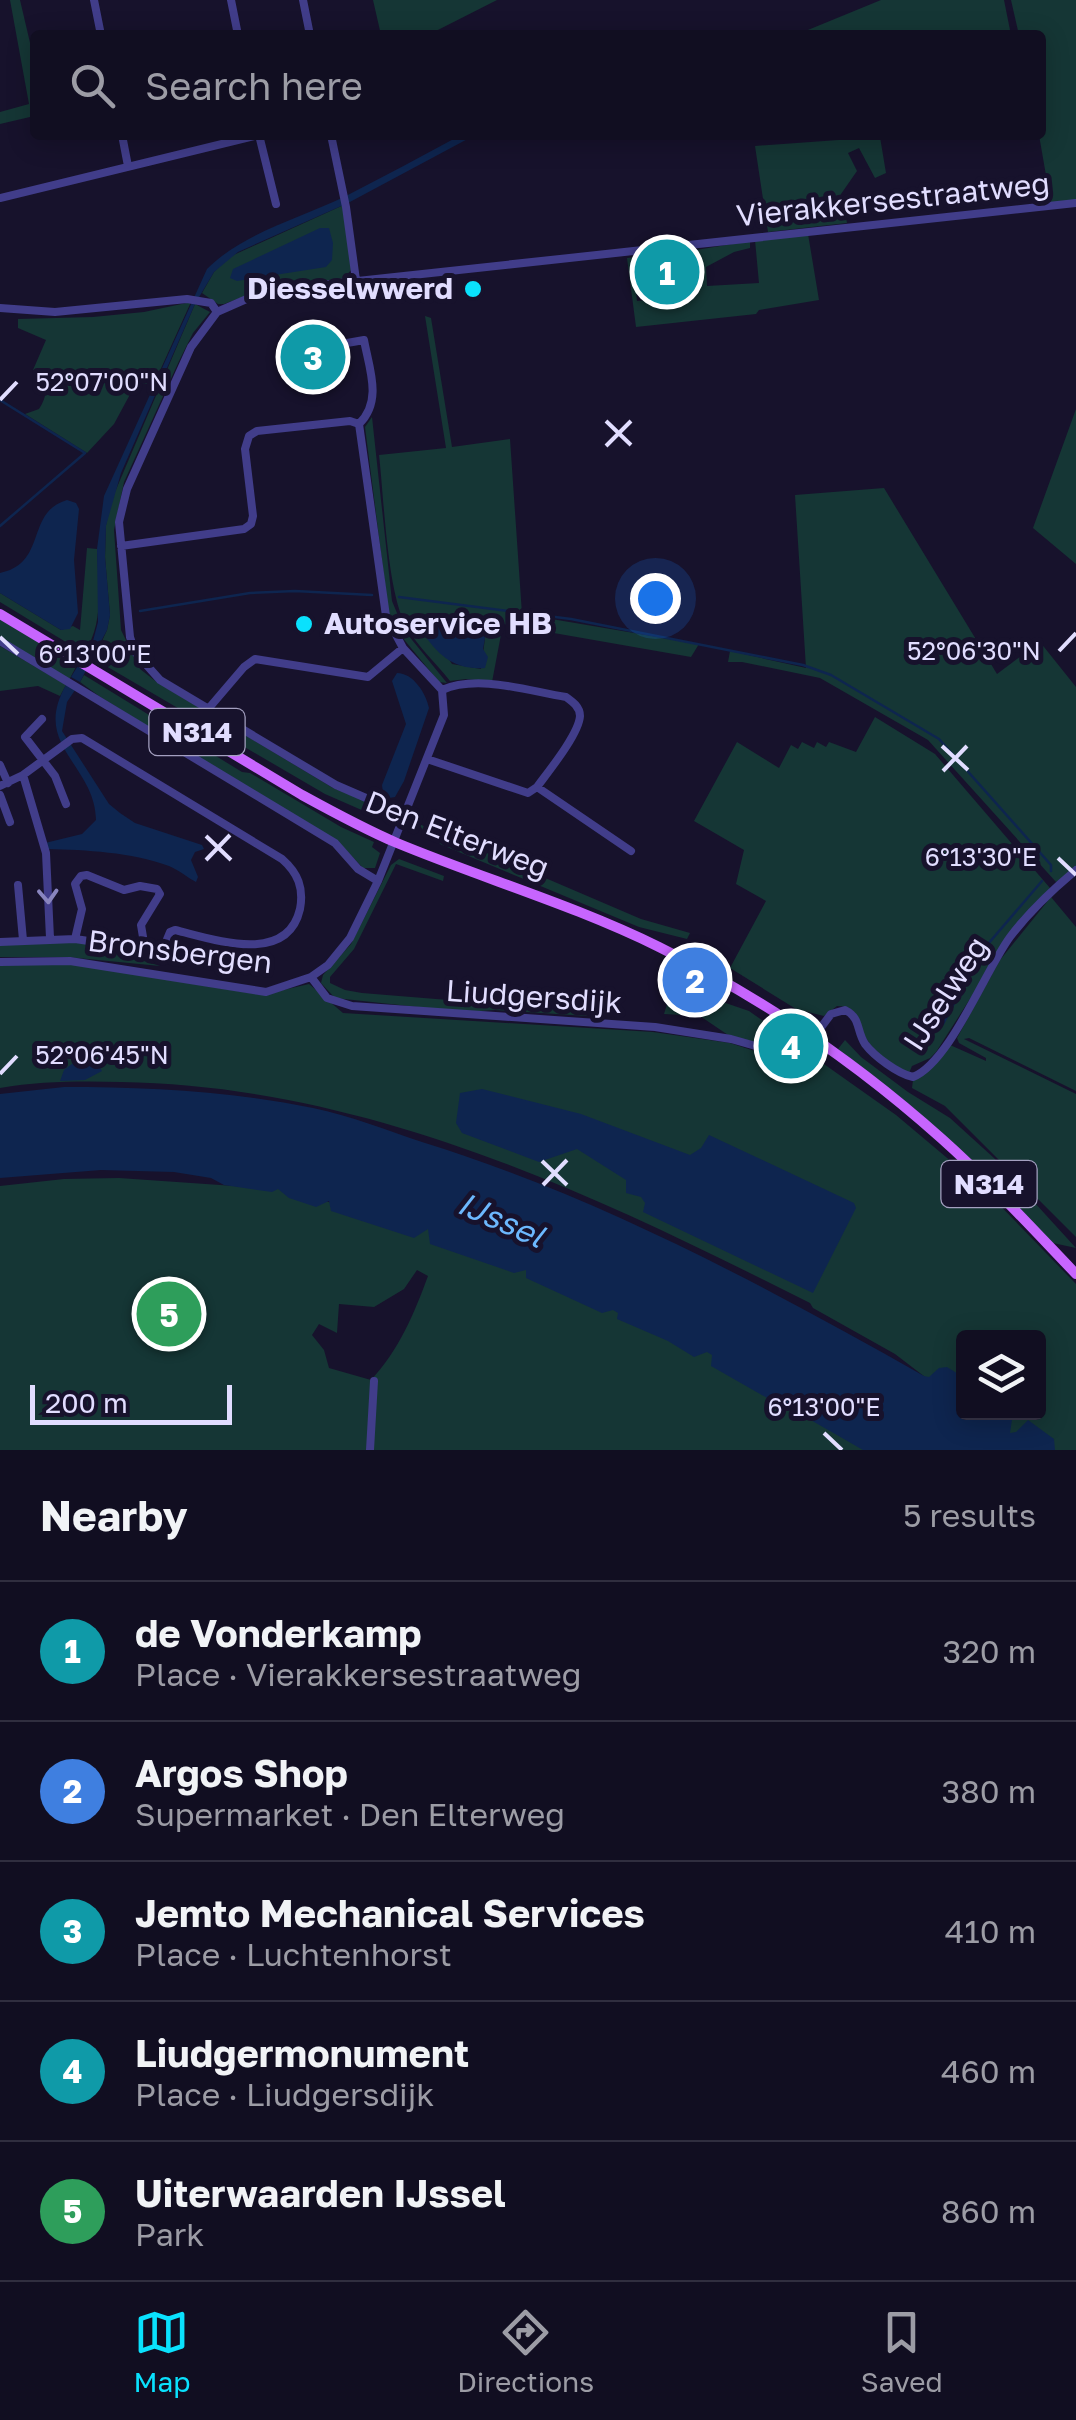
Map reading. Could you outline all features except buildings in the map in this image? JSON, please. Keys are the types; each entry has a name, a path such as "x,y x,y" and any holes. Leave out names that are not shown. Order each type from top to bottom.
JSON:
{"main road":[{"name":"Den Elterweg","path":"0,614 302,795 394,842 552,900 658,946 743,992 896,1100 967,1162 1076,1274"}],"street":[{"path":"94,0 100,30"},
{"path":"231,0 237,30"},
{"path":"303,0 309,30"},
{"path":"123,140 128,166"},
{"path":"0,198 238,140"},
{"path":"260,140 276,204"},
{"path":"332,140 356,280"},
{"name":"Vierakkersestraatweg","path":"217,312 258,292 1076,203"},
{"path":"0,308 55,312 187,299 211,304 217,312 191,347 127,489 120,522 130,637 135,652 160,680 336,785 366,798"},
{"path":"347,343 364,340 369,366 374,402 369,415 359,424"},
{"path":"121,546 244,529 254,516 245,450 249,436 350,421 359,424"},
{"path":"359,424 383,606 403,648 442,690 462,683 566,697 576,704 580,716 537,788 520,792 428,760"},
{"name":"Den Elterweg","path":"0,641 335,843 358,869 378,881"},
{"path":"209,708 255,659 368,677 403,648"},
{"name":"Bronsbergen","path":"0,962 70,961 266,992 311,977 345,946 378,881 444,715 442,690"},
{"path":"42,719 25,738 58,782 66,804"},
{"name":"Bronsbergen","path":"0,764 4,785 72,739 82,738 282,860 297,875 302,898 297,920 286,934 270,943 211,940 175,930 160,951 75,939 0,942"},
{"path":"126,779 132,769"},
{"name":"Bronsbergen","path":"23,775 46,854 50,938"},
{"path":"537,788 631,851"},
{"path":"0,795 10,822"},
{"name":"IJselweg","path":"812,1040 831,1014 845,1010 856,1018 867,1046 905,1075 920,1074 952,1036 1012,934 1076,870"},
{"name":"Bronsbergen","path":"75,939 82,909 74,884 87,875 124,890 140,886 157,890 160,894 142,925 144,949"},
{"path":"18,884 23,940"},
{"name":"Liudgersdijk","path":"311,977 327,998 352,1006 655,1027 731,1039 798,1058 812,1040"},
{"path":"370,1450 374,1381"}],"green space":[{"path":"10,0 20,0 30,43 30,117 0,124 0,112 29,104"},
{"path":"373,0 497,0 438,30 380,30"},
{"path":"881,0 1004,0 1010,30 808,30"},
{"path":"1011,0 1076,0 1076,200 1051,204 1040,140 1046,140 1046,30 1018,30"},
{"path":"880,140 886,173 875,178 859,148 848,153 857,171 841,194 847,223 768,232 755,146"},
{"path":"348,203 352,269 343,279 264,289 224,304 202,293 227,258"},
{"path":"808,234 819,300 759,310 756,314 636,327 627,258 644,256 647,281 635,282 637,301 687,296 684,252 750,241 750,248 706,267 707,286 759,283 755,240"},
{"path":"191,302 153,386 144,383 134,387 114,424 87,453 25,414 39,409 44,398 44,384 33,370 46,340 18,328 18,319 144,312"},
{"path":"195,304 210,312 193,333 124,482 114,530 121,630 140,669 158,683 333,788 381,807 387,811 384,817 325,794 94,659 110,615 105,557 112,499"},
{"path":"425,316 431,318 452,447 510,439 522,614 699,644 691,657 503,624 492,682 450,681 406,626 394,591 379,455 446,448","holes":["425,622 477,628 485,638 481,669 452,664"]},
{"path":"1076,409 1076,564 1033,528"},
{"path":"372,417 392,601 404,630 447,683 439,682 389,616 365,427"},
{"path":"884,488 997,674 1040,642 1076,687 1076,868 1056,882 928,740 820,678 728,662 730,651 806,668 795,495"},
{"path":"87,548 97,549 99,603 95,629 84,653 0,602 0,593 61,630 73,626 80,630"},
{"path":"0,619 77,665 69,680 0,638"},
{"path":"0,646 66,685 60,696 38,686 0,691"},
{"path":"84,675 242,772 374,842 372,847 380,853 375,868 363,868 345,849 99,696 80,682"},
{"path":"875,717 935,754 1050,888 1023,916 936,1052 912,1066 909,1073 874,1048 852,1010 837,1006 824,1016 796,1009 730,968 766,901 736,884 744,850 694,821 737,742 779,768 791,745 798,749 802,742 814,748 817,742 826,747 829,742 856,752"},
{"path":"419,824 641,919 690,933 687,939 639,927 442,845 426,835"},
{"path":"399,859 444,876 443,881 396,864 354,949 330,977 330,983 362,993 583,1011 587,1016 495,1010 464,1012 335,998 321,983 323,975 351,944 391,865"},
{"path":"1051,897 1076,927 1076,1091 969,1038 964,1039 1076,1094 1076,1237 945,1106 912,1088 913,1080 950,1045 986,1061 957,1038 1000,960"},
{"path":"71,942 160,966 67,957 0,957 0,945"},
{"path":"70,964 262,995 309,984 343,1013 653,1032 730,1043 792,1063 794,1055 728,1035 700,1016 664,1014 673,985 749,1011 896,1115 984,1189 1076,1284 1076,1450 1030,1450 984,1420 1046,1420 1046,1330 956,1330 956,1401 895,1354 810,1303 646,1223 477,1153 391,1125 303,1103 213,1088 91,1082 0,1088 0,965"},
{"path":"845,1040 908,1092 950,1118 994,1158 1076,1248 1053,1243 955,1145 838,1049"},
{"path":"119,1178 279,1189 428,1228 527,1268 709,1351 885,1450 0,1450 0,1186","holes":["417,1270 428,1276 405,1331 371,1380 329,1368 324,1350 312,1335 319,1324 337,1333 339,1304 374,1307 404,1289"]}],"water":[{"path":"452,140 466,140 348,203 238,252 214,272 195,304 121,473 106,526 110,615 107,630 80,682 71,677 93,641 98,622 97,549 104,496 207,269 254,236 344,197"},
{"path":"320,228 329,228 333,243 332,260 326,267 237,281 230,278 233,269"},
{"path":"67,500 79,509 74,560 78,613 70,629 61,630 0,593 0,573 25,559 46,515"},
{"path":"422,622 482,630 483,649 488,657 485,668 447,659 421,630"},
{"path":"397,673 418,685 429,708 404,781 395,797 389,798 382,785 406,724 392,681"},
{"path":"66,685 75,690 67,702 62,731 109,804 135,823 202,845 204,849 195,852 191,860 198,877 196,882 169,866 139,858 47,849 45,843 82,834 96,820 86,784 60,740 56,724 57,706"},
{"path":"80,1058 98,1065 102,1071 85,1080 60,1081 64,1070"},
{"name":"IJssel","path":"64,1087 189,1091 282,1102 355,1119 488,1164 616,1216 803,1309 924,1376 947,1367 956,1373 956,1420 1012,1420 1010,1433 1028,1420 1054,1439 1055,1450 863,1450 802,1415 803,1403 783,1407 711,1366 712,1355 707,1352 694,1357 617,1319 618,1313 613,1310 602,1313 526,1278 526,1270 514,1273 430,1244 428,1229 414,1238 331,1211 329,1201 316,1207 289,1198 278,1189 272,1192 224,1185 211,1178 174,1172 101,1170 0,1178 0,1094"},
{"path":"482,1089 581,1114 690,1155 701,1148 709,1135 854,1203 856,1208 813,1293 643,1212 645,1203 641,1197 626,1193 626,1180 577,1149 539,1162 462,1133 456,1123 460,1093"}],"waterway":[{"path":"0,400 85,453 0,526"},
{"path":"140,611 250,593 372,595"},
{"path":"399,597 571,619 803,665 831,675 939,739 1051,865 1051,871"},
{"path":"943,1024 982,951 1042,881"}],"place":[{"name":"de Vonderkamp","path":"667,272"},
{"name":"Diesselwwerd","path":"473,289"},
{"name":"Jemto Mechanical Services","path":"313,357"},
{"name":"Autoservice HB","path":"304,624"},
{"name":"Argos Shop","path":"695,980"},
{"name":"Liudgermonument","path":"791,1046"},
{"name":"Uiterwaarden IJssel","path":"169,1314"}]}
